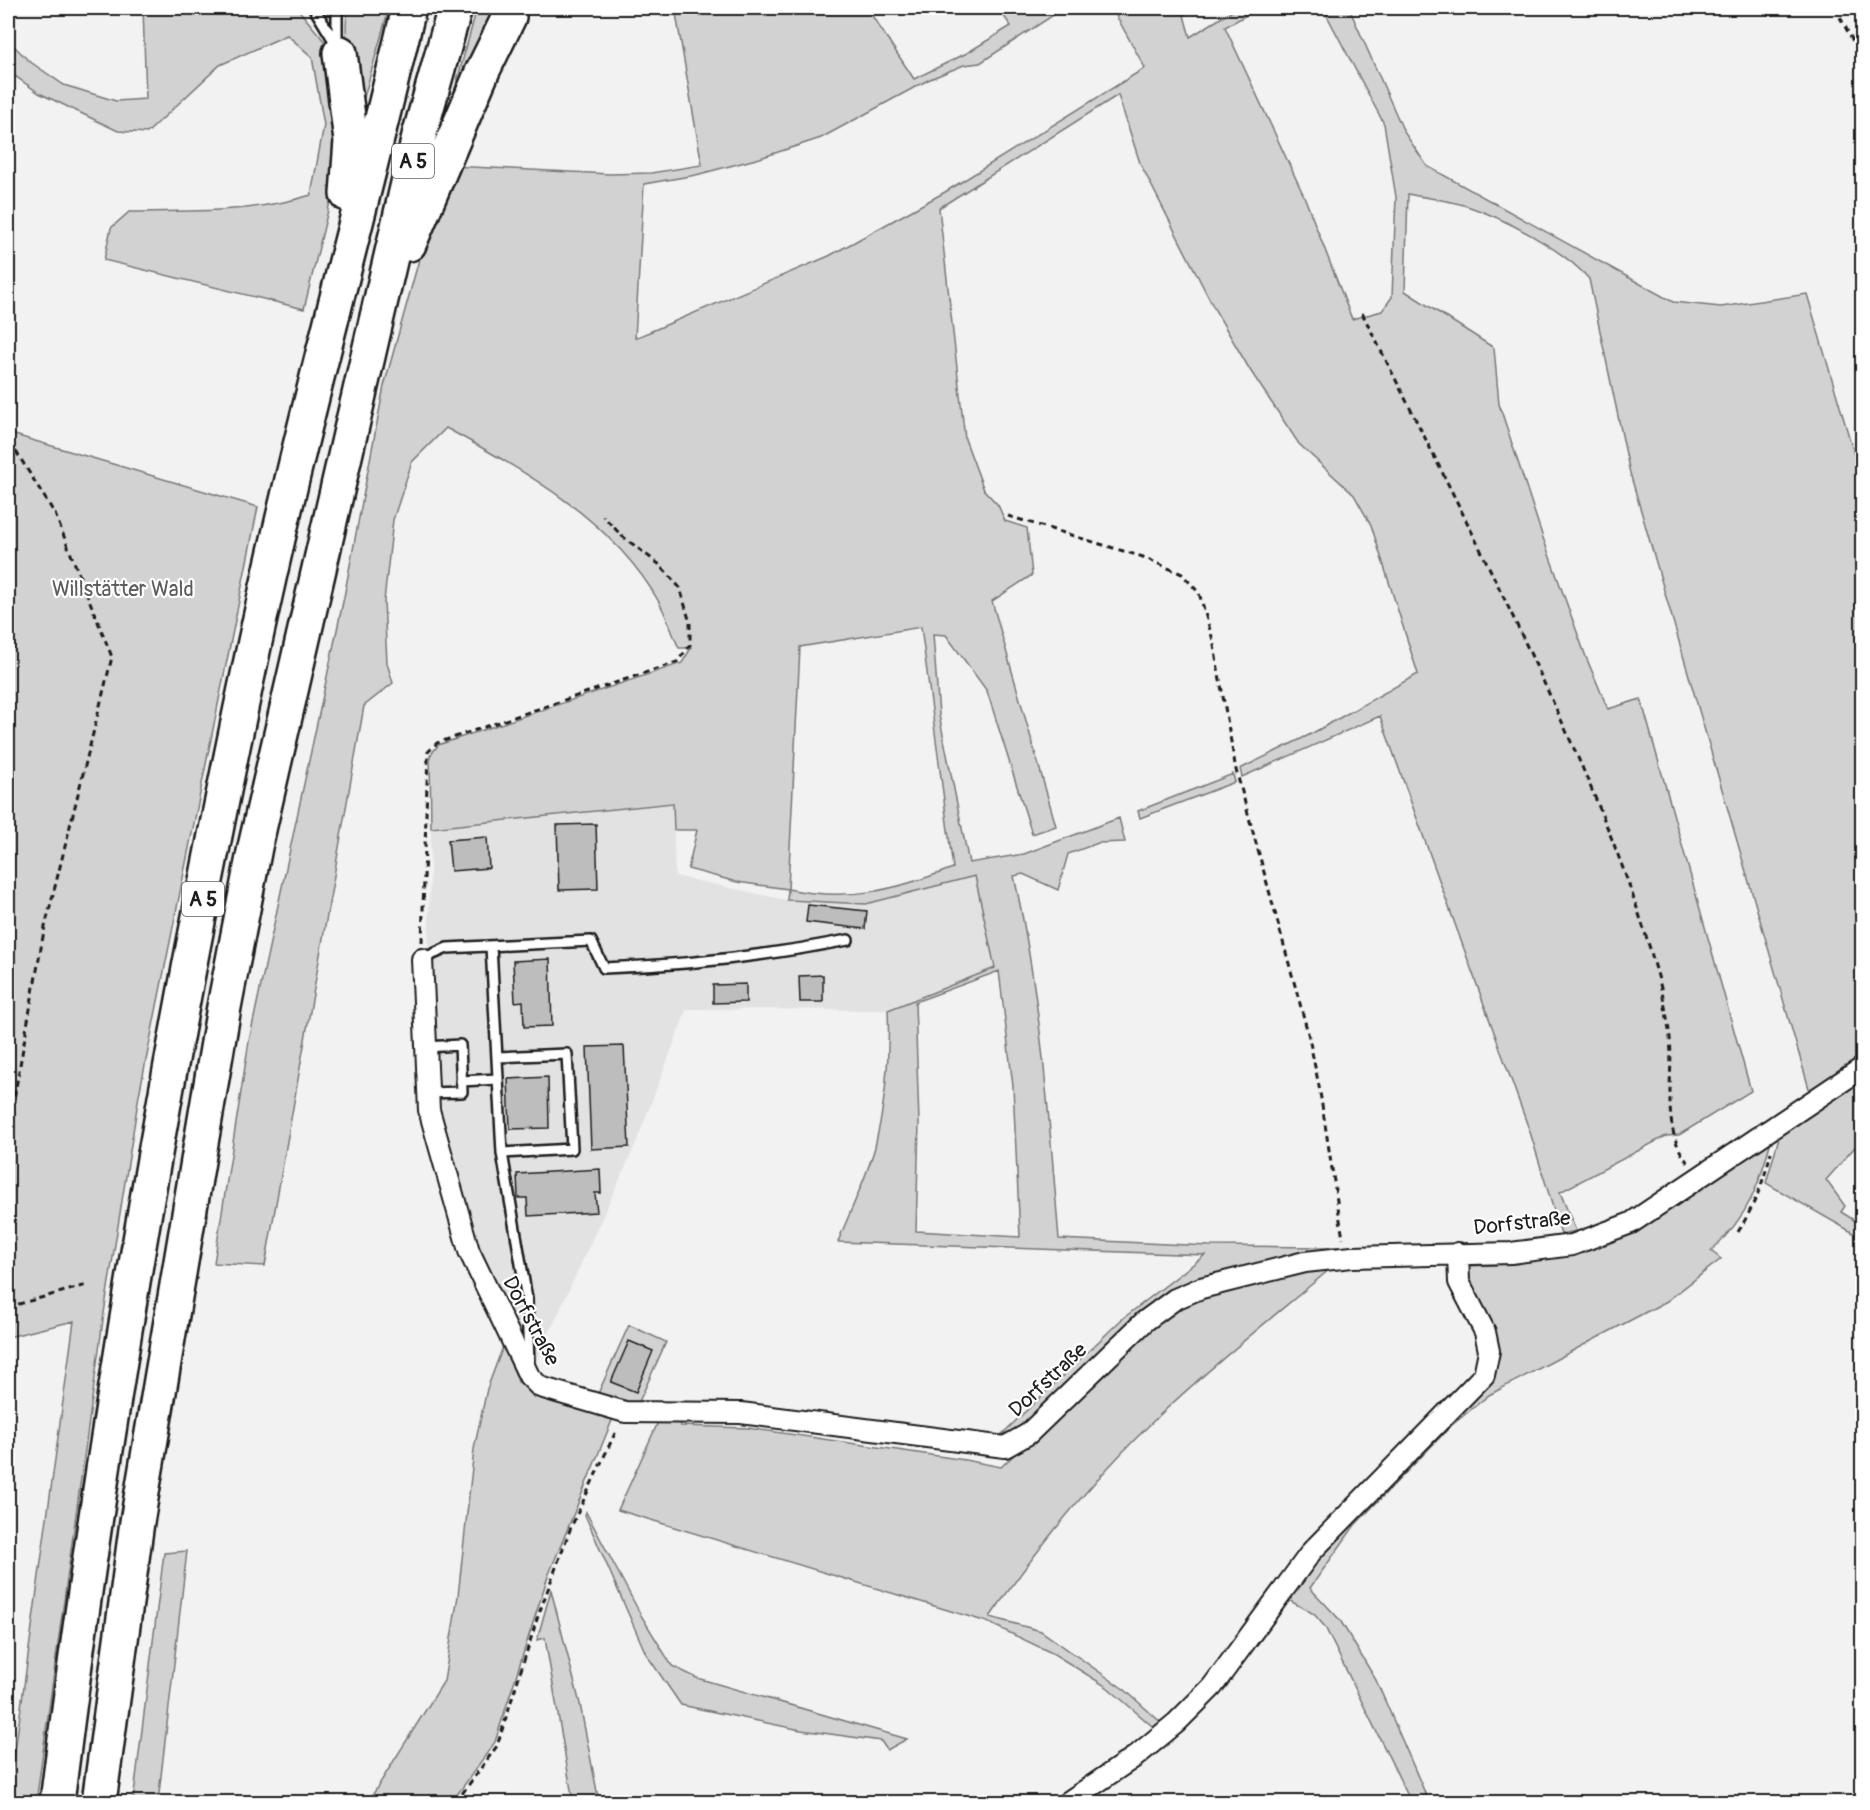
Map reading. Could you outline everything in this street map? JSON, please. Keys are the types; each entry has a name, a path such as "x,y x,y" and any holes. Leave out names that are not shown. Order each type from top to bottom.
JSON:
{"highway":[{"name":"A 5","path":"57,1803 89,1567 167,1081 254,647 408,8"},
{"name":"A 5","path":"99,1803 137,1522 224,1007 255,847 419,136 455,8"},
{"path":"376,317 483,70 511,12"},
{"path":"330,327 351,141 339,49"}],"street":[{"name":"Dorfstraße","path":"422,959 429,1110 469,1251 529,1376 540,1387 625,1412 741,1413 1005,1447 1028,1434 1145,1321 1175,1299 1200,1288 1305,1262 1352,1257 1511,1252 1572,1245 1631,1223 1863,1068"},
{"path":"1068,1803 1136,1756 1212,1687 1312,1551 1484,1375 1489,1351 1485,1332 1459,1282 1458,1253"}],"lane":[{"path":"314,8 339,49"},
{"path":"337,8 339,49"},
{"path":"422,959 447,948 591,941 604,968 690,964 779,954 848,940"},
{"path":"491,946 502,1153 528,1299 529,1376"},
{"path":"426,1047 460,1045 462,1092 428,1093"},
{"path":"497,1057 567,1054 572,1149 502,1153"},
{"path":"461,1081 498,1079"}],"path":[{"path":"1834,8 1863,60"},
{"path":"1860,54 1863,36"},
{"path":"1362,313 1477,540 1565,724 1604,820 1628,883 1661,986 1670,1039 1671,1126 1680,1153 1700,1179"},
{"path":"8,444 17,453 55,514 112,657 44,931 8,1132"},
{"path":"422,959 428,752 437,743 677,662 690,645 690,623 680,588 660,565 622,536 603,516"},
{"path":"1008,516 1143,557 1182,574 1199,592 1213,640 1236,770 1308,1033 1319,1086 1343,1241"},
{"path":"1737,1232 1752,1209 1764,1181 1777,1126"},
{"path":"8,1307 87,1285"},
{"path":"456,1803 497,1746 538,1616 571,1527 625,1412"}],"shaded area":[{"path":"673,803 675,876 795,902 866,904 976,876 995,968 888,1010 687,1009 634,1148 536,1362 522,1341 479,1245 438,1110 428,957 431,828"}],"green space":[{"path":"143,8 297,8 325,42 331,55 339,165 304,309 104,260 111,228 129,212 244,208 311,195 324,125 312,57 287,35 220,65 147,133 118,131 39,93 8,71 8,21 10,42 29,61 64,85 116,101 146,99"},
{"path":"348,8 389,8 363,101 347,43"},
{"path":"477,8 502,8 446,121"},
{"path":"675,8 867,8 914,79 967,53 1011,26 998,8 1056,8 1058,12 980,63 964,65 930,79 821,138 760,158 696,175 644,184 635,338 829,256 945,192 1145,68 1112,8 1182,8 1190,37 1237,8 1259,8 1225,27 1304,196 1352,319 1382,311 1392,297 1396,197 1384,124 1323,8 1349,8 1404,132 1427,166 1673,302 1721,307 1807,294 1862,481 1862,1061 1810,1092 1630,473 1589,279 1549,246 1498,218 1460,204 1408,194 1405,291 1494,348 1499,404 1542,535 1586,657 1608,709 1641,699 1751,1091 1679,1135 1666,1136 1560,1192 1576,1231 1561,1234 1530,1132 1380,716 1242,777 1240,769 1311,734 1418,674 1371,525 1354,495 1299,444 1250,370 1215,310 1140,163 1118,95 939,208 965,439 984,490 998,505 1005,521 1027,528 1032,575 992,601 1056,826 1032,834 987,691 946,635 933,634 939,715 969,863 1024,854 1119,818 1125,842 1098,843 1068,854 1058,890 1023,874 1014,876 1037,1012 1059,1239 1209,1246 1339,1247 1341,1253 1198,1282 1037,1417 1018,1430 1002,1434 1121,1320 1205,1255 838,1242 867,1171 879,1130 886,1079 888,1010 995,968 975,876 866,904 787,900 788,889 737,882 688,869 697,830 674,830 673,803 431,828 430,756 438,745 682,663 691,648 679,648 665,613 640,573 592,522 536,480 446,428 412,462 393,520 384,601 387,663 393,683 364,706 265,1266 214,1263 249,1041 344,597 384,386 430,220 452,166 610,174 651,173 702,165","holes":["921,627 953,868 892,888 872,892 832,894 788,889 800,647","999,971 1013,1086 1020,1237 916,1231 919,1123 915,1002"]},
{"name":"Willstätter Wald","path":"8,433 258,507 139,1095 104,1313 36,1802 8,1802 74,1321 8,1337"},
{"path":"1233,774 1235,782 1140,818 1138,811"},
{"path":"1862,1073 1862,1139 1826,1180 1845,1206 1841,1212 1862,1225 1862,1238 1766,1183 1782,1127"},
{"path":"1773,1133 1752,1197 1735,1224 1711,1251 1721,1259 1667,1301 1489,1395 1452,1425 1355,1525 1310,1588 1340,1620 1376,1680 1429,1802 1411,1802 1325,1627 1314,1614 1283,1597 1487,1373 1465,1283 1467,1266 1496,1265 1514,1258 1595,1242"},
{"path":"1336,1264 1205,1374 1139,1435 1071,1510 1029,1562 990,1617 1041,1631 1125,1690 1165,1726 1159,1732 1107,1687 1054,1654 987,1622 618,1510 660,1418 684,1417 680,1426 748,1428 1001,1467 1129,1347 1180,1304 1233,1286"},
{"path":"629,1325 666,1342 638,1404 597,1396"},
{"path":"505,1341 518,1382 613,1418 547,1579 495,1742 452,1802 368,1802 444,1681 458,1596 474,1449 487,1389"},
{"path":"586,1512 642,1617 672,1666 697,1678 907,1739 887,1750 881,1741 801,1730 681,1705 646,1654 585,1515"},
{"path":"187,1551 158,1802 133,1802 164,1553"},
{"path":"551,1590 580,1704 599,1802 573,1802 545,1638 537,1640"}],"building":[{"path":"596,824 598,889 559,890 557,825"},
{"path":"487,837 489,868 451,871 448,840"},
{"path":"808,905 867,911 865,929 806,922"},
{"path":"550,959 552,1026 524,1027 523,1001 515,1002 513,961"},
{"path":"823,975 823,1002 800,1002 799,976"},
{"path":"746,984 746,1002 713,1003 713,985"},
{"path":"624,1046 629,1147 591,1149 587,1047"},
{"path":"548,1077 549,1128 510,1129 508,1079"},
{"path":"600,1169 601,1193 595,1193 597,1212 528,1216 527,1198 518,1198 517,1174"},
{"path":"629,1341 653,1351 636,1392 611,1382"}]}
